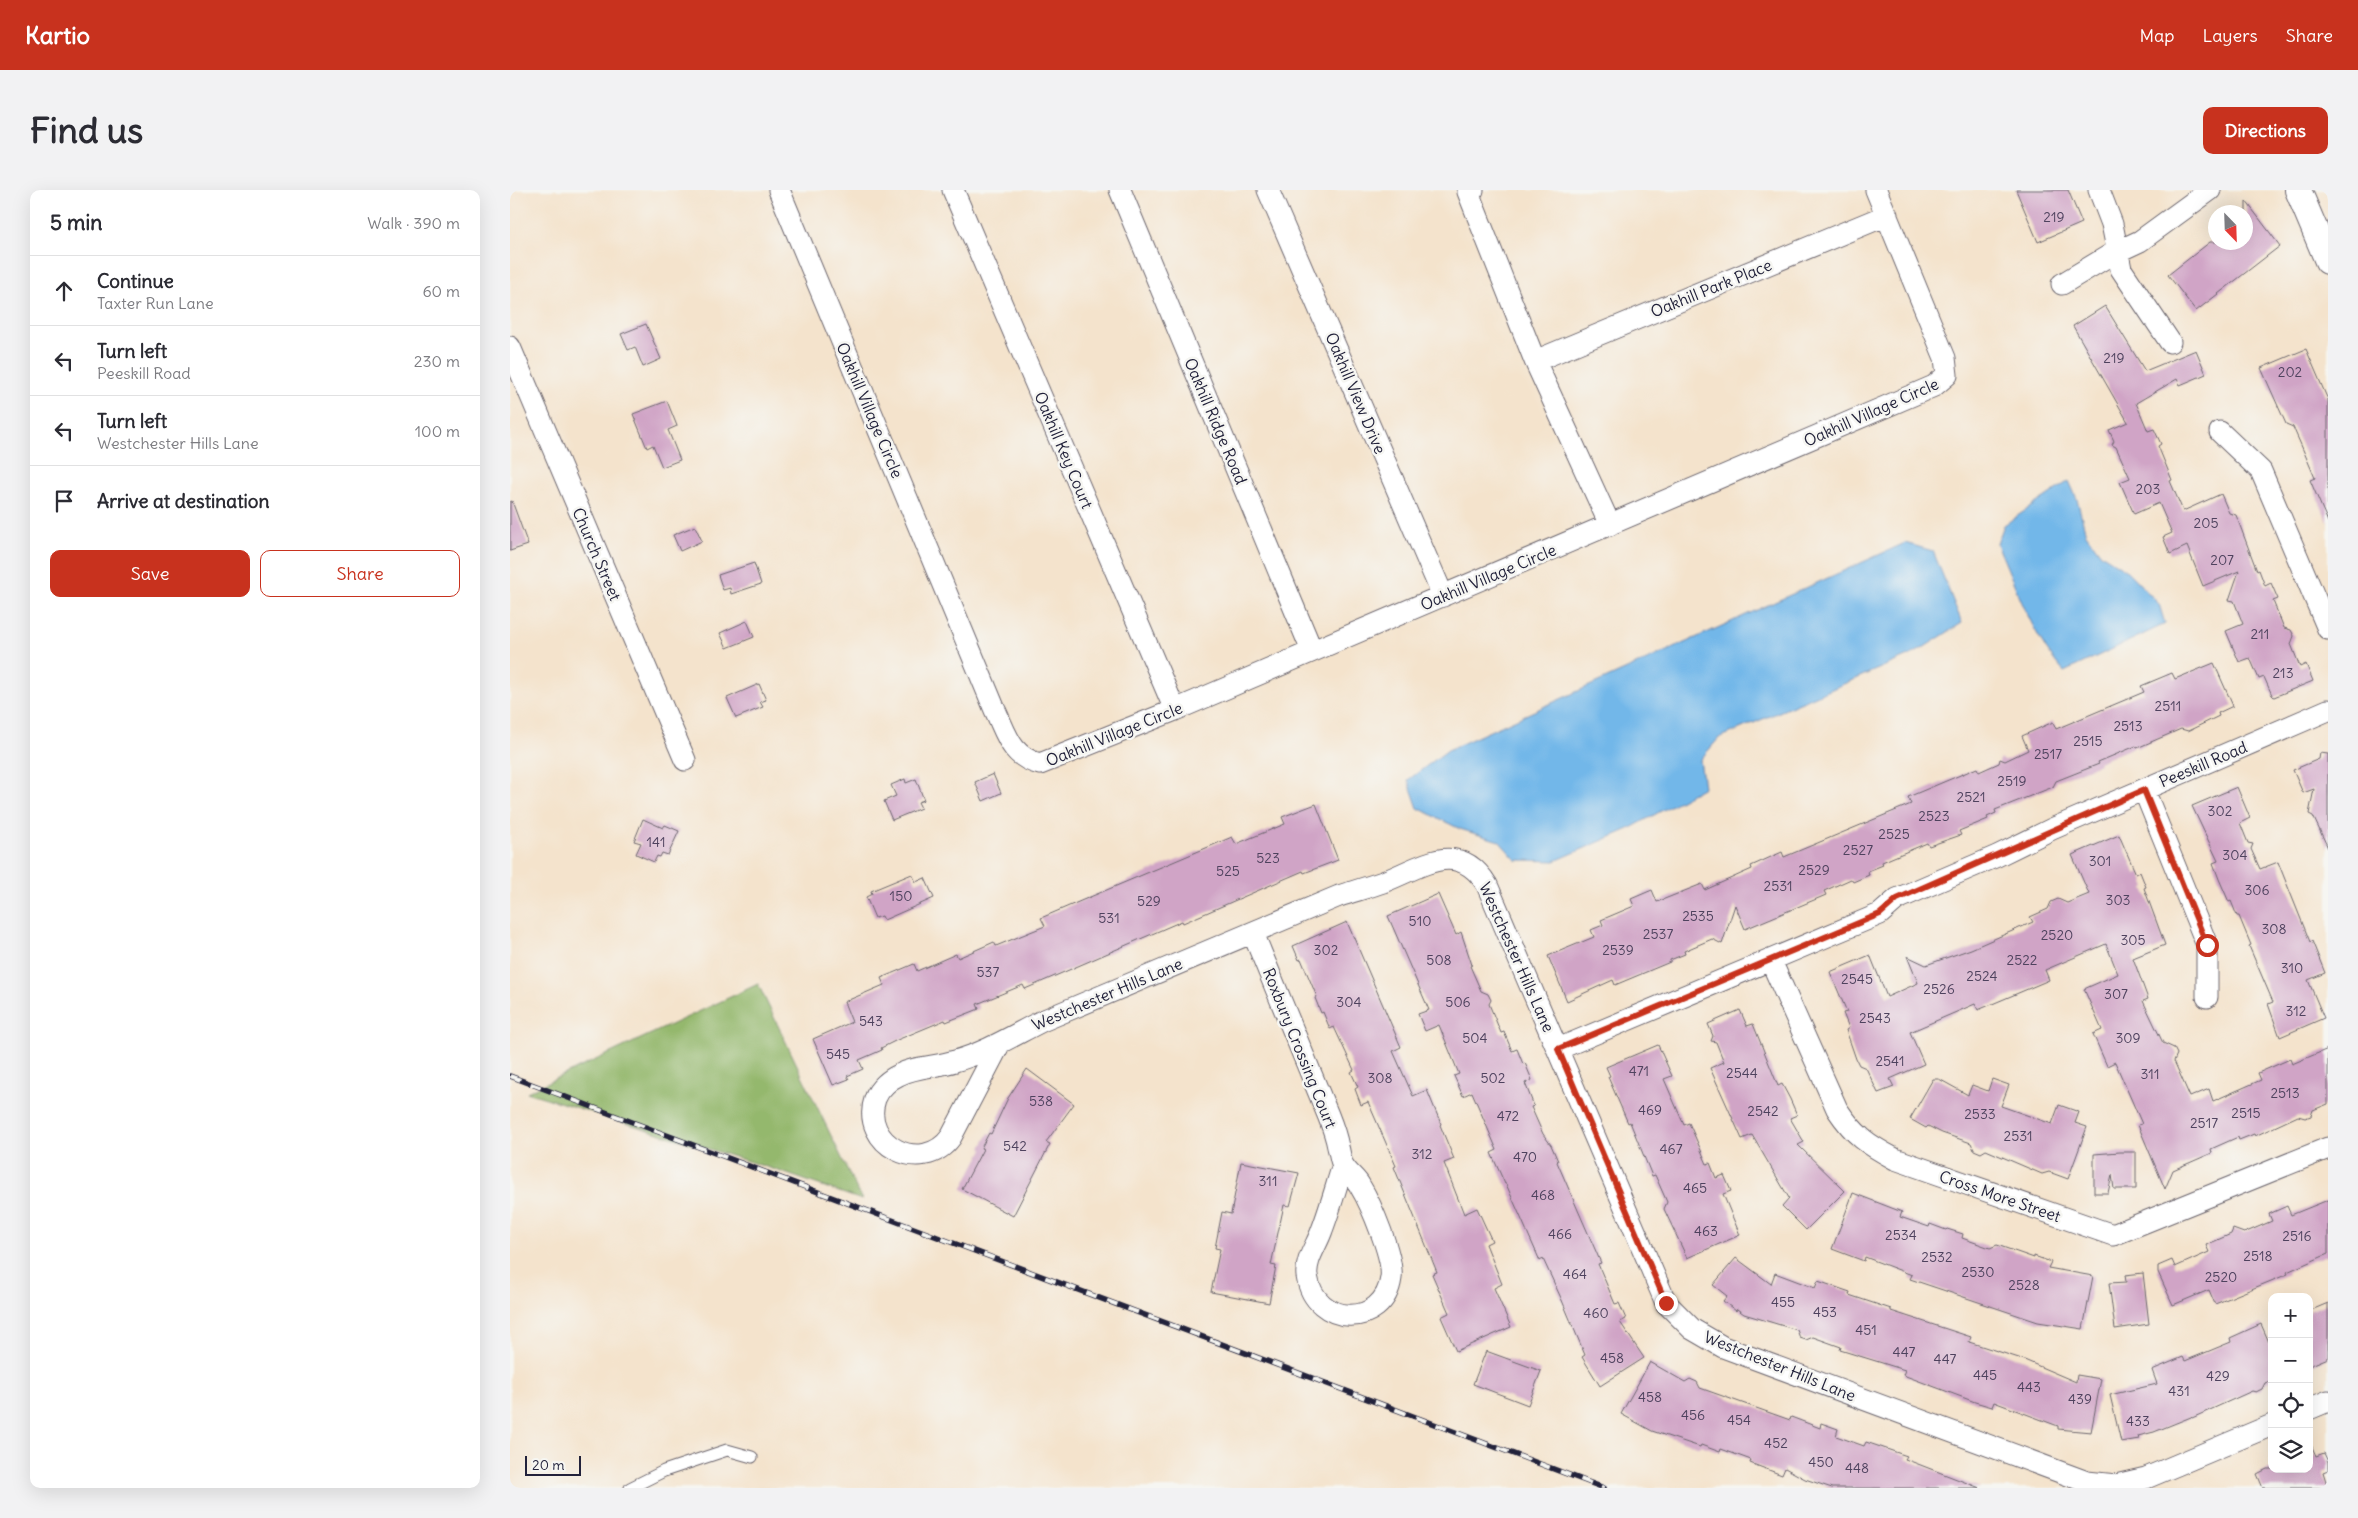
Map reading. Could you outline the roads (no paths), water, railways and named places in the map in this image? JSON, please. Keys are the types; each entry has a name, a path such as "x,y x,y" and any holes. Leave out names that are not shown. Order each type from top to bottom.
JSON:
{"street":[{"name":"Oakhill Village Circle","path":"779,190 995,710 1015,752 1030,761 1040,764 1175,710 1934,386 1947,375 1945,358 1876,190"},
{"name":"Oakhill Key Court","path":"953,190 1175,710"},
{"name":"Oakhill Ridge Road","path":"1120,190 1312,651"},
{"name":"Oakhill View Drive","path":"1268,190 1443,596"},
{"path":"1473,190 1468,192 1535,361 1610,525"},
{"path":"2099,190 2112,224 2121,268 2170,342"},
{"path":"2062,284 2140,241 2210,190"},
{"path":"2298,190 2328,261"},
{"name":"Oakhill Park Place","path":"1535,361 1887,215"},
{"name":"Church Street","path":"510,347 684,760"},
{"path":"2220,432 2261,471 2328,629"},
{"name":"Peeskill Road","path":"1558,1049 1880,914 1897,899 2328,710"},
{"path":"2144,790 2207,945 2207,998"},
{"name":"Westchester Hills Lane","path":"999,1045 952,1137 944,1147 922,1156 910,1155 888,1144 881,1136 876,1124 875,1099 882,1087 902,1073 955,1062 999,1045 1042,1022 1339,896 1382,882 1436,859 1455,859 1469,864 1480,873 1487,885 1666,1303 1679,1318 1708,1340 2086,1482 2116,1485 2146,1478 2268,1427"},
{"name":"Roxbury Crossing Court","path":"1253,933 1331,1123 1342,1165"},
{"name":"Cross More Street","path":"1771,961 1837,1109 1851,1130 1869,1145 1895,1158 2113,1235 2328,1148"},
{"path":"1342,1165 1360,1185 1389,1252 1392,1265 1391,1280 1379,1304 1357,1316 1337,1313 1324,1307 1315,1298 1307,1268 1322,1232 1342,1165"},
{"path":"2313,1408 2328,1402"}],"lane":[{"path":"630,1488 664,1471 727,1450 752,1457"}],"water":[{"path":"2069,481 2077,499 2086,534 2101,554 2126,570 2159,604 2165,624 2064,672 2034,627 1997,544 2004,525"},
{"path":"1905,543 1933,551 1962,623 1915,653 1719,738 1700,760 1704,787 1629,829 1555,861 1516,860 1499,841 1460,829 1418,808 1408,780 1448,750"}],"railway":[{"path":"510,1076 1604,1488"}]}
